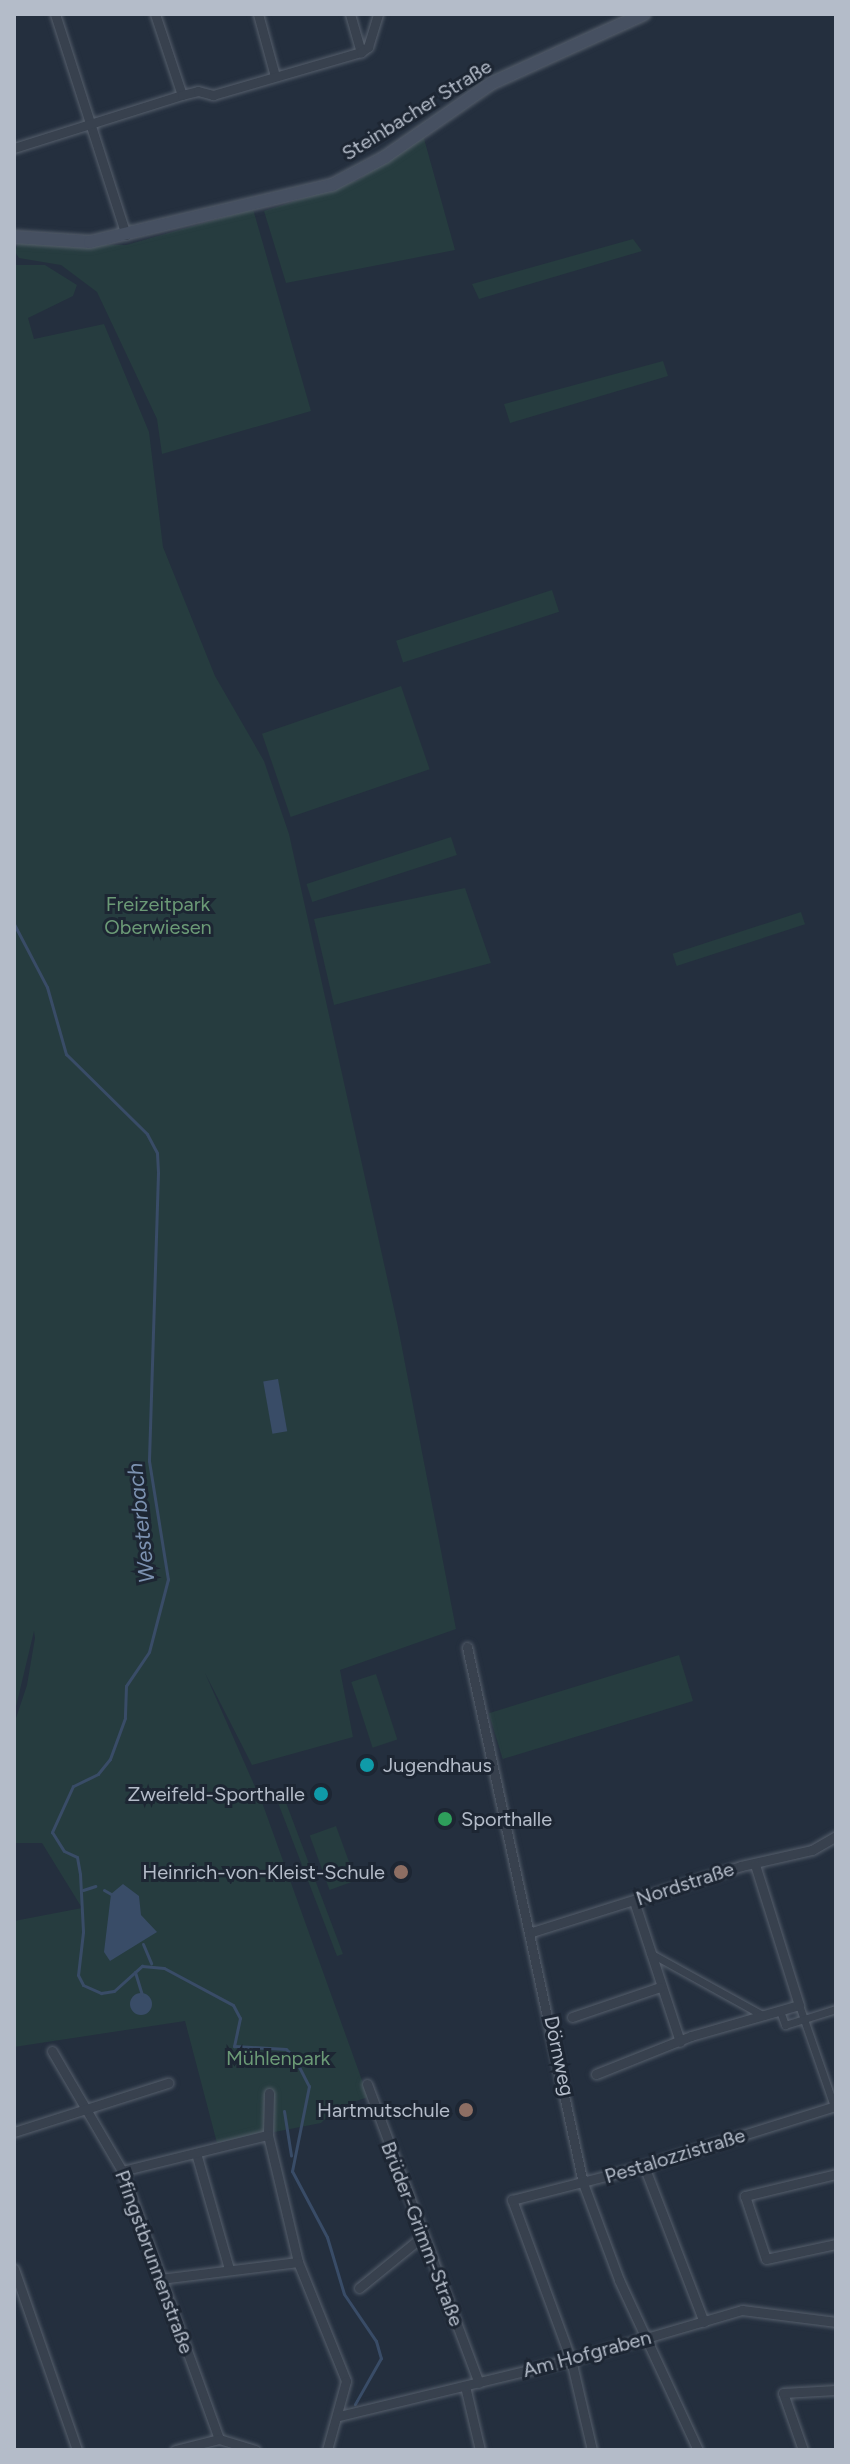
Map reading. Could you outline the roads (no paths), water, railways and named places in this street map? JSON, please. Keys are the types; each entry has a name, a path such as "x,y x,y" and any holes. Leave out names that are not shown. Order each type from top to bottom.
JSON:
{"main road":[{"name":"Steinbacher Straße","path":"14,237 90,242 347,178 492,83 644,14"}],"street":[{"path":"55,14 126,235"},
{"path":"155,14 182,95"},
{"path":"258,14 275,76"},
{"path":"350,14 361,52"},
{"path":"14,148 182,95 198,91 213,95 361,52 368,47 378,14"},
{"name":"Dörnweg","path":"467,1647 532,1932 583,2183 646,2338 698,2450"},
{"name":"Nordstraße","path":"532,1932 812,1850 836,1836"},
{"path":"755,1865 835,2106"},
{"path":"634,1901 680,2042"},
{"path":"650,1953 764,2016"},
{"path":"572,2017 660,1987"},
{"path":"596,2074 680,2042 799,2005"},
{"path":"780,2011 785,2025 836,2009"},
{"name":"Pfingstbrunnenstraße","path":"52,2051 85,2113 122,2171 219,2439"},
{"path":"14,2132 85,2113 168,2083"},
{"name":"Brüder-Grimm-Straße","path":"367,2084 479,2383"},
{"path":"269,2093 268,2135 298,2262 346,2381 348,2413 327,2450"},
{"name":"Pestalozzistraße","path":"571,2360 512,2200 644,2166 835,2106"},
{"path":"122,2171 268,2135"},
{"path":"196,2153 229,2269"},
{"path":"644,2166 704,2322"},
{"path":"836,2174 745,2196 766,2259 836,2244"},
{"path":"359,2288 423,2236"},
{"path":"160,2279 298,2262"},
{"path":"14,2269 77,2450"},
{"name":"Am Hofgraben","path":"348,2413 571,2360 758,2309 836,2322"},
{"path":"571,2360 592,2450"},
{"path":"465,2386 480,2450"},
{"path":"803,2450 783,2393 836,2390"},
{"path":"175,2450 219,2439 255,2450"}],"water":[{"path":"278,1379 287,1431 272,1434 263,1382"},
{"path":"123,1884 139,1896 141,1915 157,1932 110,1961 104,1952 111,1894"},
{"path":"141,1993 149,1996 152,2004 149,2012 141,2015 133,2012 130,2004 133,1996"}],"waterway":[{"name":"Westerbach","path":"14,924 47,987 66,1054 147,1134 157,1153 149,1461 168,1579 149,1652 126,1686 125,1718 110,1759 98,1774 73,1786 52,1832 64,1851 77,1857 83,1932 78,1975 83,1985 101,1993 114,1991 142,1966 164,1968 233,2005 240,2018 234,2046 286,2049 294,2057 309,2086 292,2171 327,2237 344,2294 376,2341 381,2358 355,2404"},
{"path":"83,1890 95,1886"},
{"path":"104,1890 111,1894"},
{"path":"143,1944 151,1963"},
{"path":"135,1972 142,1995"},
{"path":"284,2111 291,2155"}],"place":[{"name":"Jugendhaus","path":"367,1765"},
{"name":"Zweifeld-Sporthalle","path":"321,1794"},
{"name":"Sporthalle","path":"445,1819"},
{"name":"Heinrich-von-Kleist-Schule","path":"401,1872"},
{"name":"Hartmutschule","path":"466,2110"}],"park label":[{"name":"Freizeitpark Oberwiesen","path":"158,916"},
{"name":"Mühlenpark","path":"278,2058"}]}
